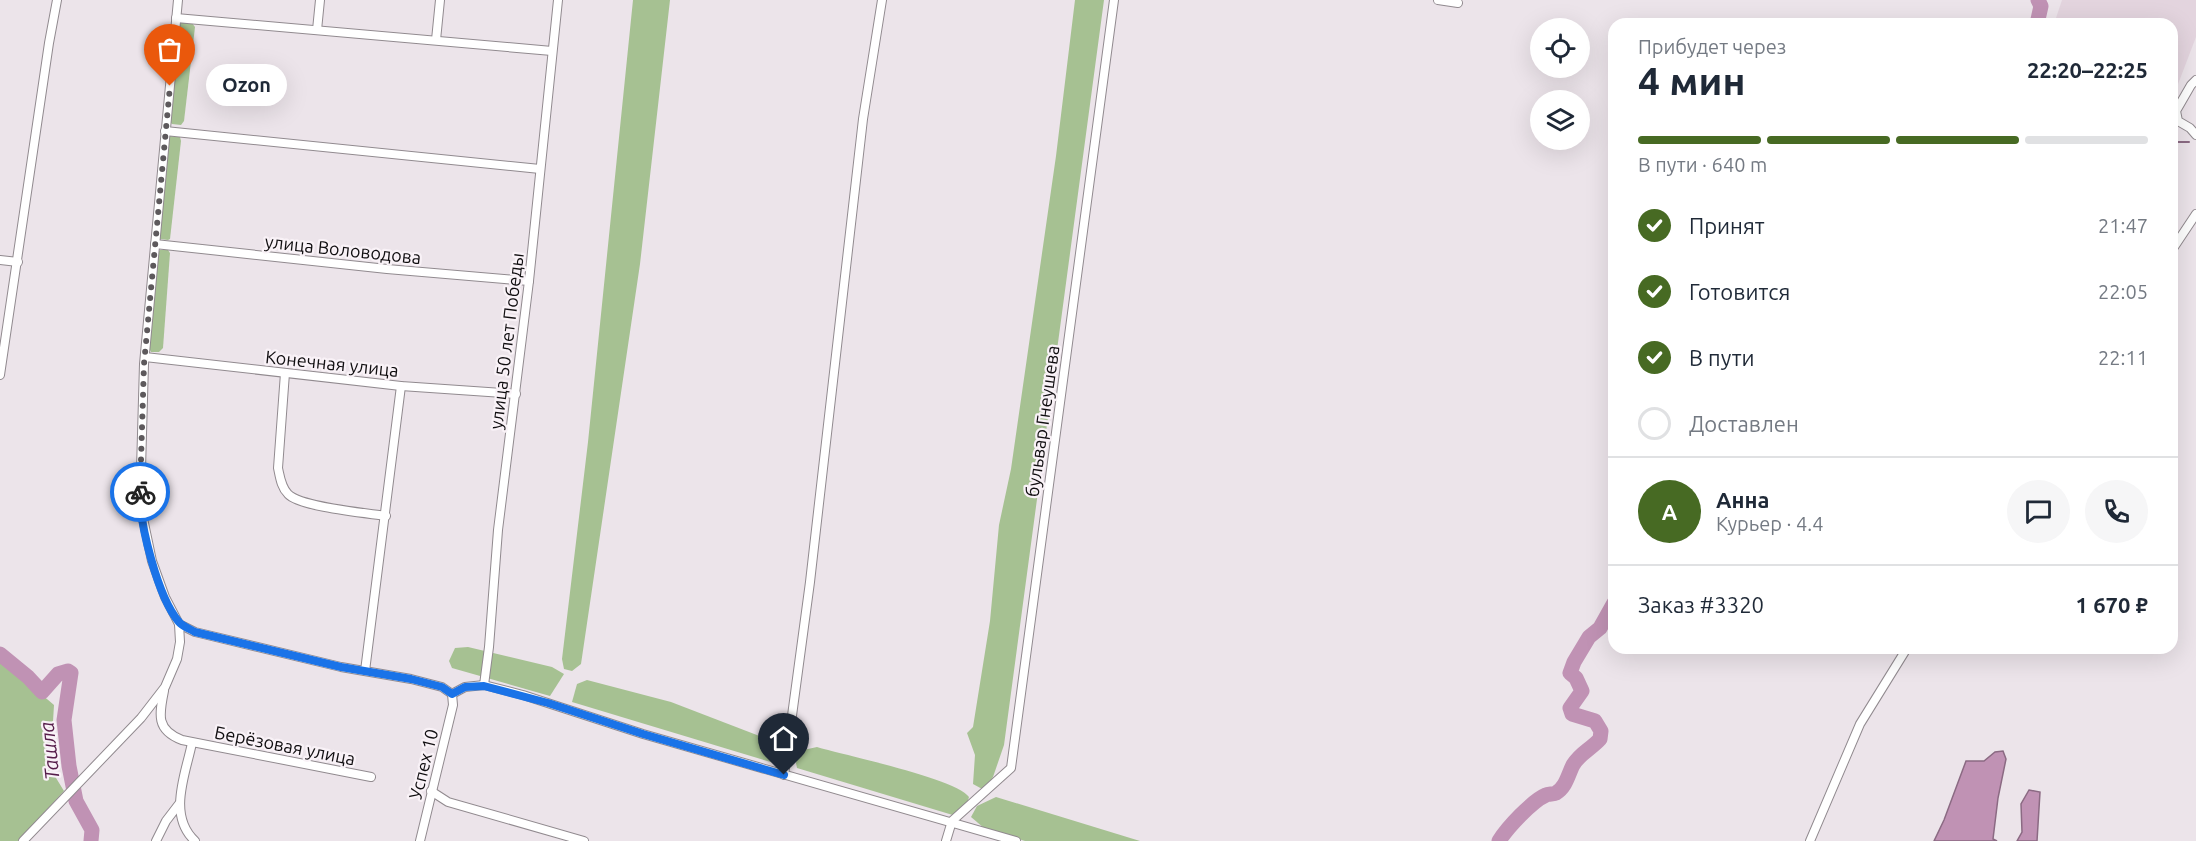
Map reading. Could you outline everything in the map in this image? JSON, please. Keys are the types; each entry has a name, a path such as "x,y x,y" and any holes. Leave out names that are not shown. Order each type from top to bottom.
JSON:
{"street":[{"path":"0,375 57,0"},
{"path":"24,841 141,718 165,687 177,659 180,642 179,624 165,597 152,561 140,504 145,357 178,0"},
{"path":"317,30 320,0"},
{"path":"436,40 440,0"},
{"name":"улица 50 лет Победы","path":"484,686 498,530 529,281 558,0"},
{"path":"784,775 810,582 863,119 882,0"},
{"name":"бульвар Гнеушева","path":"952,821 1011,768 1114,0"},
{"path":"1438,0 1458,3"},
{"path":"176,18 552,51"},
{"path":"2178,108 2196,80"},
{"path":"2178,121 2190,128 2196,135"},
{"path":"165,131 540,169"},
{"path":"2178,241 2196,214"},
{"name":"улица Воловодова","path":"155,244 376,268 529,281"},
{"path":"0,260 18,262"},
{"name":"Конечная улица","path":"145,357 401,386 516,394"},
{"path":"285,373 278,468 280,481 289,495 303,502 386,516"},
{"path":"365,671 401,386"},
{"path":"179,624 195,632 341,667 442,687 452,694 465,687 484,686 531,698 643,734 1016,841"},
{"path":"1810,841 1860,724 1903,654"},
{"name":"Берёзовая улица","path":"165,687 160,718 164,729 172,736 192,743 371,777"},
{"name":"Успех 10","path":"420,841 453,705 452,694"},
{"name":"Берёзовая улица","path":"179,804 192,743"},
{"path":"431,791 448,802 567,838 584,841"},
{"path":"156,841 166,821 179,804"},
{"path":"179,804 184,824 195,841"},
{"path":"946,841 952,821"}],"shaded area":[{"path":"2062,0 2196,0 2196,37 2178,84 2178,18 2056,18"},
{"path":"2003,751 2006,759 1993,839 1997,841 1934,841 1966,761 1984,761 1995,752"},
{"path":"2029,790 2040,792 2037,841 2017,841 2022,832 2021,804"}],"green space":[{"path":"633,0 670,0 640,264 581,664 572,671 564,669 562,659 588,442"},
{"path":"1075,0 1104,0 1004,745 993,777 984,790 973,784 975,755 967,733 973,727 990,621 999,525 1011,469 1056,156"},
{"path":"181,23 192,23 195,27 184,121 181,125 172,124 169,121"},
{"path":"170,136 180,137 181,141 170,239 168,240 160,239 158,236"},
{"path":"160,250 168,250 170,253 163,348 159,352 151,352 149,348 157,253"},
{"path":"468,647 552,667 564,674 550,696 452,668 449,661 455,648"},
{"path":"0,659 54,705 51,755 53,773 64,791 18,841 0,841"},
{"path":"587,680 671,702 778,743 782,749 780,761 774,763 572,702 577,684"},
{"path":"817,747 899,768 944,783 969,797 966,807 956,816 797,768 799,751"},
{"path":"996,797 1140,841 1025,841 984,828 971,817 977,806"}],"waterway":[{"path":"2038,0 2041,6 2038,18"},
{"path":"2178,142 2189,142"},
{"path":"1499,841 1514,822 1534,803 1559,790 1576,761 1600,739 1601,731 1595,721 1572,714 1570,708 1582,691 1576,678 1570,673 1589,637 1600,628 1608,614"},
{"name":"Ташла","path":"0,654 42,692 58,674 68,671 71,673 64,720 69,766 76,801 92,830 91,841"}],"way so far":[{"path":"140,492 144,364 170,86"}],"place":[{"name":"Ozon","path":"170,86"}],"route":[{"path":"140,492 140,504 152,561 165,597 179,624 195,632 341,667 411,679 442,687 452,694 465,687 484,686 523,695 643,734 784,775"}]}
